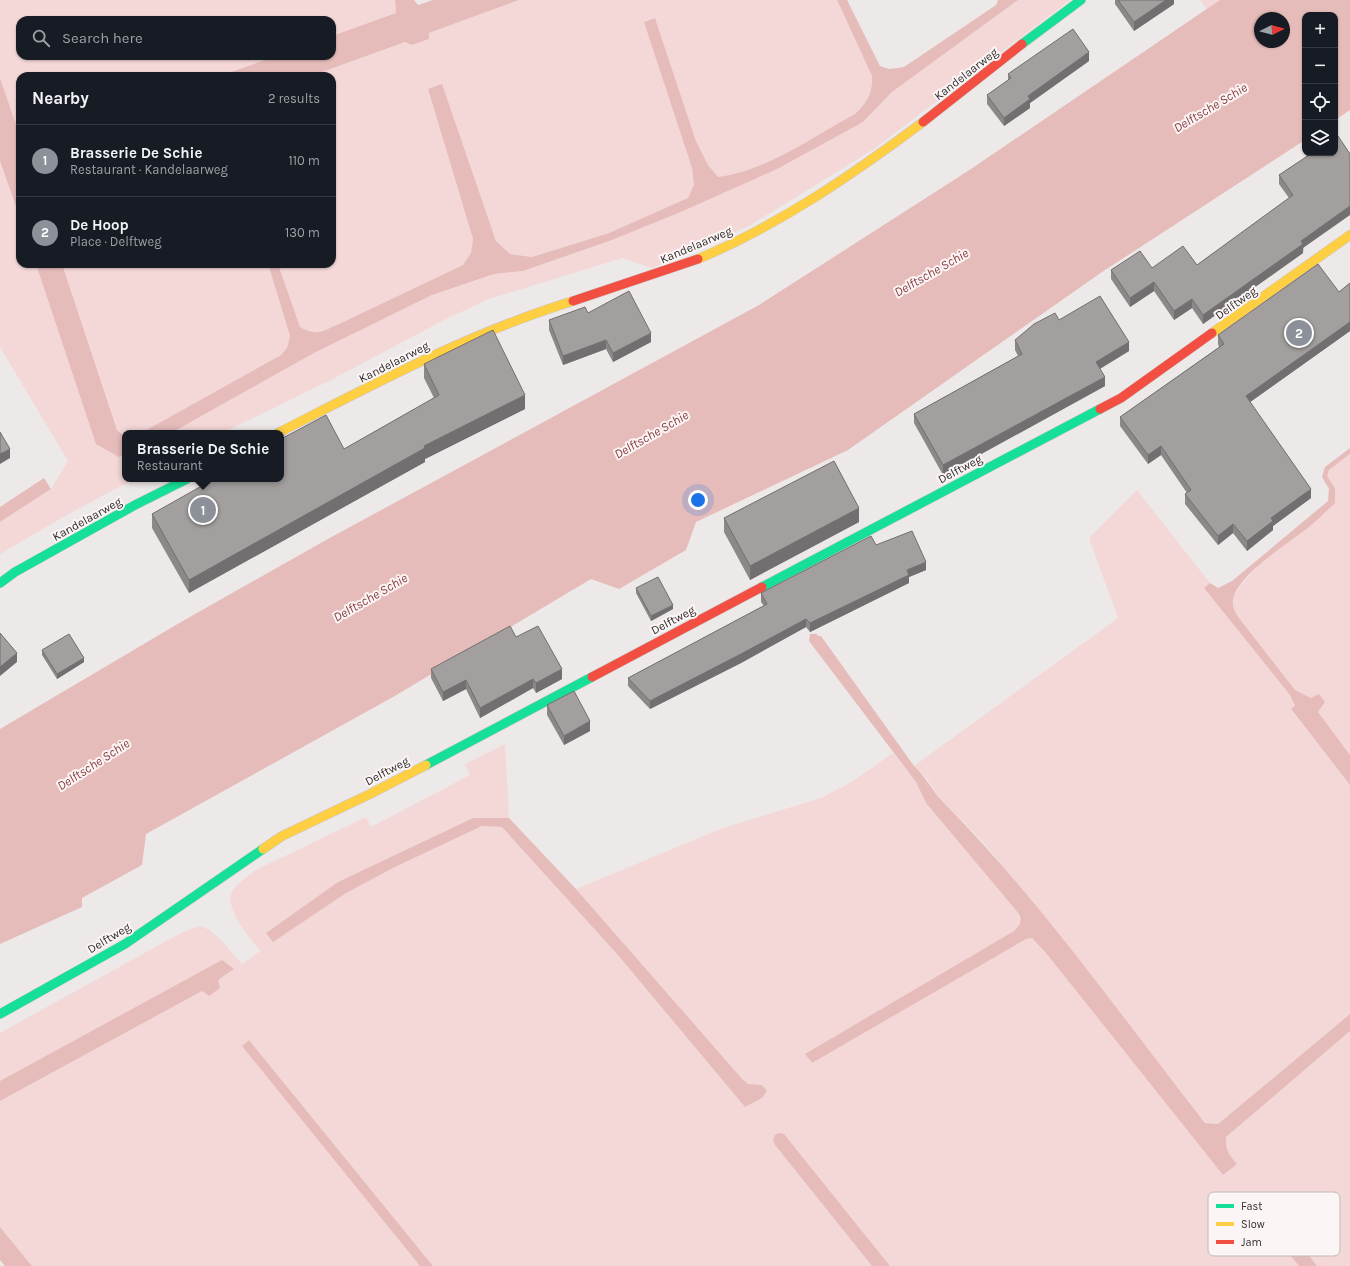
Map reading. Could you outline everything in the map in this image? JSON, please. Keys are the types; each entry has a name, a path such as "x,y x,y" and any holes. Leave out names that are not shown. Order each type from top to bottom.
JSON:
{"street":[{"name":"Kandelaarweg","path":"284,430 465,339 510,322 655,276 714,252 752,234 831,188 877,156 1080,0"},
{"name":"Delftweg","path":"0,1014 125,944 282,836 370,794 1121,398 1350,235"},
{"name":"Kandelaarweg","path":"0,583 15,572 86,532 181,482"}],"shaded area":[{"path":"0,0 395,0 396,13 336,35 336,16 16,16 16,60 265,60 231,72 16,72 16,124 0,78"},
{"path":"519,0 837,0 872,76 872,82 870,93 866,102 855,114 772,161 736,174 718,177 708,165 696,141 655,18 645,21 692,168 694,185 688,199 609,233 532,257 510,254 496,241 442,85 428,89 473,239 471,253 463,265 324,331 312,332 306,330 300,327 279,268 336,268 336,72 322,72 405,42 412,45 429,39 429,33"},
{"path":"1018,0 1070,0 874,149 749,226 652,268 622,258 489,299 446,319 331,380 228,430 176,430 314,353 432,295 494,274 523,271 612,240 863,122 892,92"},
{"path":"1200,0 1220,0 1207,9"},
{"path":"0,161 16,207 16,268 37,268 59,330 119,457 122,456 122,482 128,482 65,516 0,554 0,522 51,489 68,461 0,347"},
{"path":"63,268 269,268 290,336 287,348 281,355 146,430 122,430 122,434 117,430"},
{"path":"1350,454 1350,755 1321,718 1318,712 1324,702 1319,695 1311,698 1295,690 1239,618 1234,609 1233,600 1238,590 1261,563 1335,503 1335,488 1327,476 1329,470"},
{"path":"1137,490 1210,583 1204,588 1290,695 1295,706 1291,710 1350,785 1350,1014 1218,1124 1205,1123 1037,908 982,841 940,799 928,780 914,766 1118,618 1089,538"},
{"path":"505,744 509,818 473,818 338,882 266,933 395,867 482,826 502,827 617,954 745,1107 767,1091 762,1085 748,1084 743,1081 576,889 723,828 821,798 850,783 893,753 916,782 926,803 1019,914 1020,925 1014,931 806,1054 811,1063 1026,939 1032,938 1046,953 1223,1175 1237,1164 1228,1152 1226,1137 1350,1031 1350,1266 1317,1266 1310,1256 1340,1256 1340,1192 1208,1192 1208,1256 1291,1256 1299,1266 890,1266 784,1134 779,1133 775,1145 872,1266 433,1266 249,1040 243,1046 420,1266 32,1266 0,1227 0,1101 202,991 209,995 218,980 234,969 0,1081 0,1033 179,934 197,927 203,927 209,930 242,964 260,951 244,930 234,913 231,905 231,897 235,887 256,870 366,817 371,827 470,775 465,764"}],"water":[{"path":"395,0 414,0 418,5 433,0 519,0 429,33 429,39 412,45 405,42 322,72 231,72 265,60 336,60 336,35 396,13"},
{"path":"837,0 847,0 880,66 889,69 904,67 996,5 998,0 1018,0 892,92 863,122 777,169 683,211 612,240 523,271 494,274 432,295 314,353 176,430 146,430 281,355 287,348 290,336 269,268 279,268 300,327 311,332 320,332 463,265 471,253 473,239 428,89 442,84 496,241 510,254 532,257 609,233 688,198 694,185 692,168 644,22 655,18 696,141 708,165 718,177 736,174 772,160 789,152 855,114 866,102 870,93 872,76"},
{"name":"Delftsche Schie","path":"1220,0 1350,0 1350,110 1338,118 1338,12 1302,12 1302,142 1102,272 848,450 696,522 686,550 619,589 591,579 393,697 146,834 142,865 82,898 82,907 0,944 0,729 181,622 326,540 759,305 971,169"},
{"path":"0,78 16,124 16,207 0,161"},
{"path":"37,268 63,268 117,430 122,434 122,456 119,457 96,444"},
{"path":"1350,448 1350,454 1329,470 1327,476 1335,488 1335,503 1301,533 1254,569 1237,590 1233,600 1233,605 1239,618 1295,690 1311,698 1319,694 1325,702 1318,712 1350,755 1350,785 1291,709 1295,706 1290,695 1204,588 1210,583 1218,588 1232,581 1328,501 1329,489 1322,477 1325,467"},
{"path":"44,478 51,489 0,522 0,507"},
{"path":"810,634 817,634 818,636 821,636 914,766 940,799 979,840 1047,919 1205,1123 1218,1124 1350,1014 1350,1031 1226,1137 1228,1152 1237,1164 1223,1175 1046,953 1032,938 1026,939 812,1063 805,1054 1014,931 1019,925 1020,921 1019,914 926,803 916,782 809,641"},
{"path":"473,818 509,818 576,889 743,1080 748,1084 762,1085 767,1091 762,1098 745,1107 617,954 502,827 482,826 395,867 346,893 273,942 266,933 338,882"},
{"path":"222,960 234,969 218,980 220,988 209,996 202,991 0,1101 0,1081"},
{"path":"249,1040 433,1266 420,1266 242,1046"},
{"path":"779,1133 784,1134 890,1266 872,1266 775,1145 773,1140 775,1135"},
{"path":"0,1227 32,1266 5,1266 0,1260"},
{"path":"1291,1256 1310,1256 1317,1266 1299,1266"}],"building":[{"path":"1118,0 1166,0 1134,22"},
{"path":"1073,29 1089,52 1028,96 1030,99 1004,118 987,95 1011,78 1008,74"},
{"path":"1338,136 1350,154 1350,206 1301,241 1303,244 1203,315 1192,299 1174,311 1154,282 1130,298 1111,270 1140,251 1152,268 1183,246 1197,265 1293,195 1279,175 1308,156 1338,156"},
{"path":"1318,264 1339,292 1350,283 1350,322 1246,396 1311,489 1271,518 1273,521 1247,541 1233,524 1218,536 1185,494 1191,490 1161,446 1148,455 1120,417 1224,344 1218,335"},
{"path":"629,291 651,333 613,353 606,340 563,356 549,320 585,307 588,313"},
{"path":"1100,296 1129,342 1096,362 1105,377 943,465 914,414 1022,354 1015,340 1034,324 1055,313 1059,320"},
{"path":"493,330 525,395 424,446 425,448 189,580 152,514 209,482 284,482 284,437 326,415 344,449 439,395 424,364"},
{"path":"0,432 10,449 0,454"},
{"path":"834,461 859,508 750,566 724,518"},
{"path":"912,531 926,562 907,570 909,575 810,623 806,619 650,701 628,678 767,604 761,593 871,536 876,545"},
{"path":"658,577 673,605 651,616 636,588"},
{"path":"510,626 516,637 538,626 562,669 536,683 533,679 480,708 466,680 443,692 431,669"},
{"path":"0,633 17,653 0,667"},
{"path":"69,634 84,658 57,674 42,650"},
{"path":"574,691 590,721 564,736 547,705"}],"traffic: fast":[{"path":"1022,44 1081,0"},
{"path":"762,587 1100,409"},
{"path":"0,583 15,572 135,505 181,482"},
{"path":"426,765 592,677"},
{"path":"0,1014 125,944 263,849"}],"traffic: slow":[{"path":"698,259 757,231 814,198 842,180 923,122"},
{"path":"1212,333 1350,235"},
{"path":"284,430 386,378 459,344 534,314 573,301"},
{"path":"263,849 282,836 370,794 426,765"}],"traffic: jam":[{"path":"923,122 1022,44"},
{"path":"573,301 698,259"},
{"path":"1100,409 1121,398 1212,333"},
{"path":"592,677 762,587"}],"place":[{"name":"De Hoop","path":"1299,333"},
{"name":"Brasserie De Schie","path":"203,510"}]}
